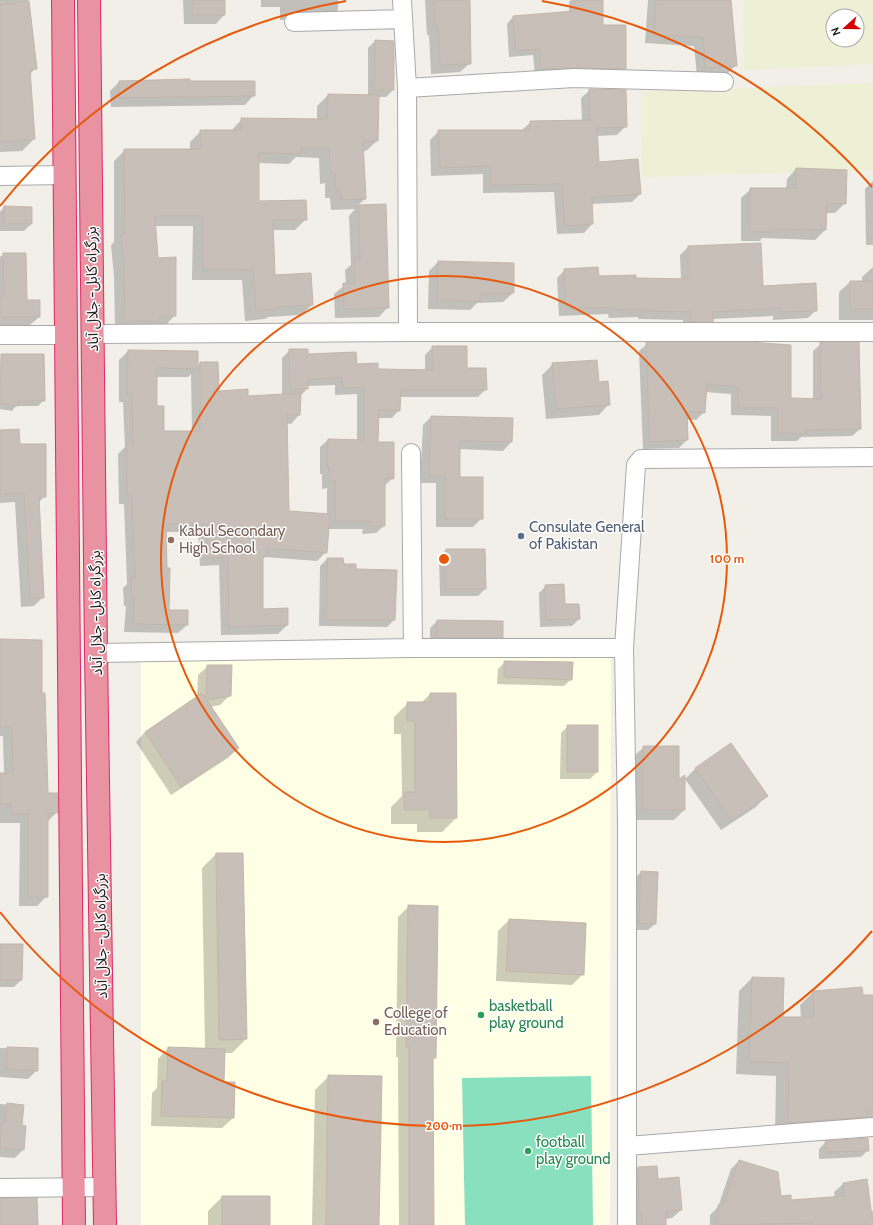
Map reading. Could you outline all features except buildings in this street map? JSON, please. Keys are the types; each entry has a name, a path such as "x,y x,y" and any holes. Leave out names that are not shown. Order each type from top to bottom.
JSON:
{"highway":[{"name":"بزرگراه کابل- جلال آباد","path":"63,0 74,1225"},
{"name":"بزرگراه کابل- جلال آباد","path":"90,0 96,653 105,1225"},
{"path":"67,334 93,334"}],"street":[{"path":"402,0 407,88 408,332"},
{"path":"294,22 403,19"},
{"path":"407,88 574,78 724,82"},
{"path":"0,176 65,175"},
{"path":"93,334 873,332"},
{"path":"0,335 67,334"},
{"path":"411,453 413,648"},
{"path":"627,1225 628,823 624,648 636,466 638,460 641,458 873,457"},
{"path":"96,653 413,648 624,648"},
{"path":"627,1146 873,1127"},
{"path":"0,1188 105,1187"}],"shaded area":[{"path":"743,0 873,0 873,64 744,70"},
{"path":"873,83 873,170 642,177 641,92"},
{"name":"College of Education","path":"611,656 610,1225 141,1225 141,657"}],"green space":[{"name":"football play ground","path":"591,1076 593,1225 465,1225 462,1078"}],"place":[{"name":"Consulate General of Pakistan","path":"521,536"},
{"name":"Kabul Secondary High School","path":"171,540"},
{"name":"basketball play ground","path":"481,1015"},
{"name":"College of Education","path":"376,1022"},
{"name":"football play ground","path":"528,1151"}]}
